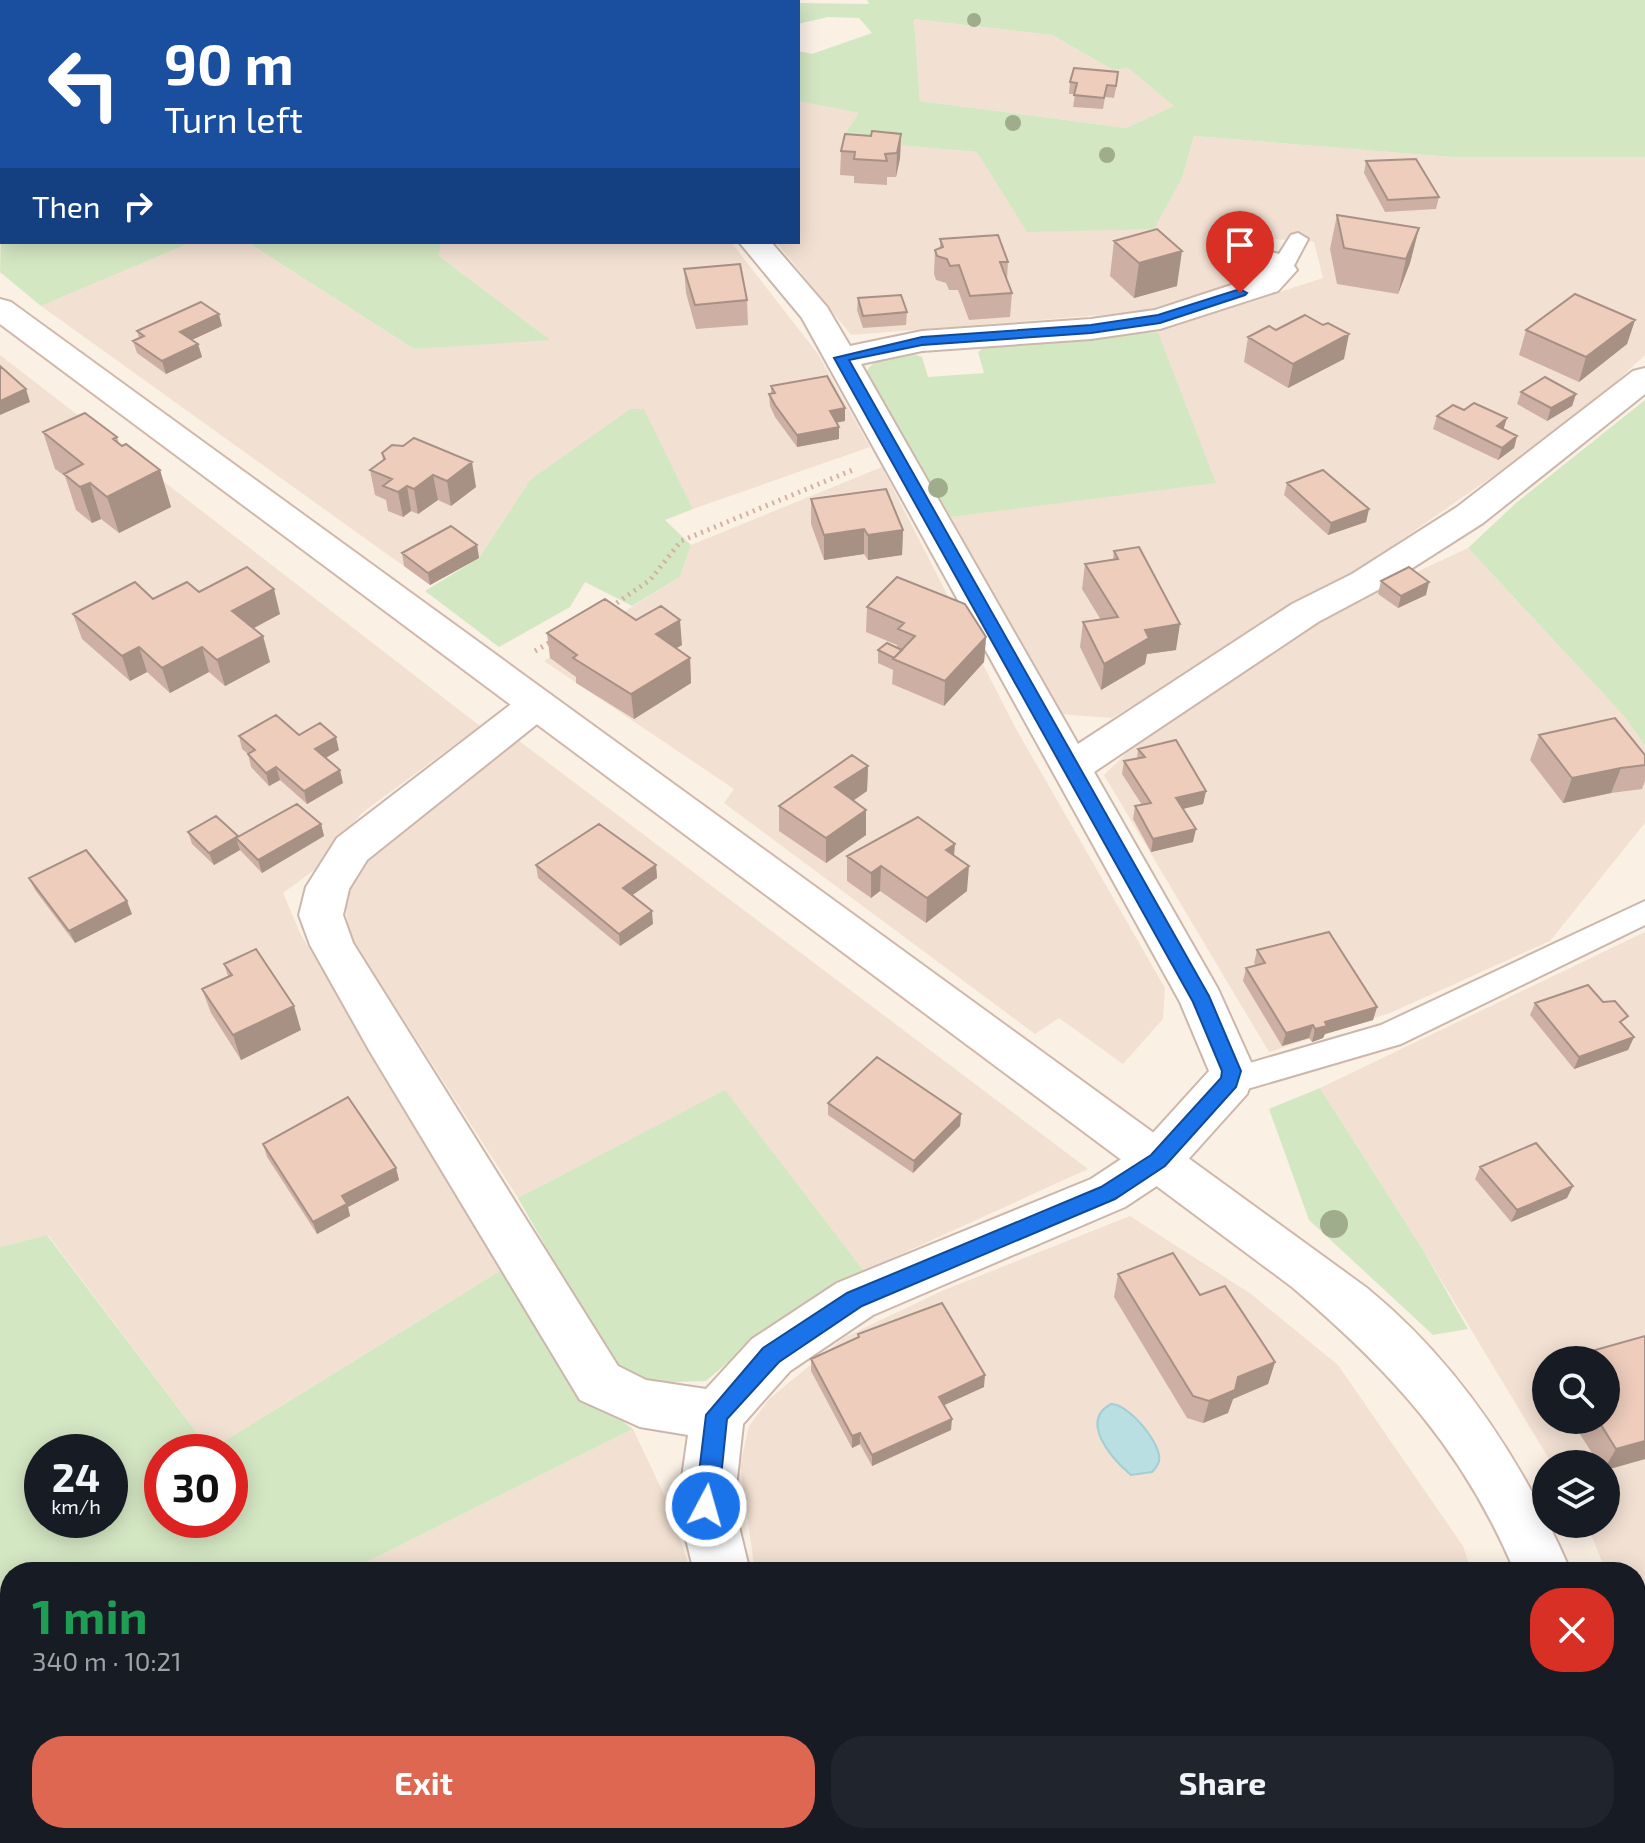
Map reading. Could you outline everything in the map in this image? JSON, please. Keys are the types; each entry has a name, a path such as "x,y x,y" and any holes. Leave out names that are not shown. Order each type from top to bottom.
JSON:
{"street":[{"path":"720,1562 706,1506 717,1415 771,1355 855,1299 1108,1193 1158,1160 1230,1081 1232,1071 1202,1001 816,314 756,244"},
{"path":"841,358 922,341 1091,329 1160,319 1267,284 1281,270"},
{"path":"0,309 1310,1272 1386,1336 1441,1398 1490,1468 1538,1562"},
{"path":"1072,767 1305,613 1365,582 1470,515 1645,378"},
{"path":"537,704 352,849 328,887 321,915 332,945 385,1037 599,1383 640,1403 717,1415"}],"lane":[{"path":"1250,253 1273,259 1281,270 1298,239"},
{"path":"1230,1081 1390,1035 1645,912"}],"path":[{"path":"600,613 650,580 681,541 895,453"},
{"path":"496,674 561,636"}],"shaded area":[{"path":"914,19 1052,35 1113,70 1128,68 1175,106 1126,128 920,101"},
{"path":"800,101 860,113 842,140 977,152 1182,178 1194,136 1451,157 1645,157 1645,355 1576,419 1359,569 1112,718 1059,714 951,517 1215,482 1158,332 1323,278 1314,242 1247,237 1255,277 1140,312 851,335 778,244 800,244"},
{"path":"187,244 250,244 414,349 548,339 439,256 441,244 733,244 818,354 870,447 693,509 644,410 530,480 479,558 430,585 41,306"},
{"path":"0,355 480,726 362,813 313,871 283,893 301,935 503,1269 236,1434 198,1434 48,1235 0,1247"},
{"path":"882,467 1015,727 1165,988 1163,1019 1123,1064 1059,1018 1035,1034 724,803 734,789 544,661 680,577 691,545"},
{"path":"1468,548 1624,716 1645,746 1645,823 1550,941 1390,1013 1269,1052 1104,775 1148,732 1312,621"},
{"path":"518,740 1088,1169 864,1271 725,1091 518,1198 350,936 345,904 355,873 377,850"},
{"path":"1645,932 1645,1562 1602,1562 1593,1538 1620,1538 1620,1450 1544,1450 1534,1434 1620,1434 1620,1346 1532,1346 1532,1431 1320,1088"},
{"path":"1130,1216 1251,1294 1338,1365 1463,1546 1469,1562 754,1562 740,1465 749,1426 769,1399 843,1338 944,1290"},
{"path":"633,1429 669,1505 688,1562 367,1562"}],"green space":[{"path":"867,0 1645,0 1645,157 1451,157 1194,136 1182,178 1154,229 1027,232 977,152 841,140 859,113 800,101 800,51 812,54 872,33 859,18 828,17 800,24 800,3 869,4","holes":["914,19 1052,35 1113,70 1128,68 1174,106 1126,128 920,101"]},
{"path":"1,244 187,244 41,306 0,272"},
{"path":"250,244 441,244 439,256 550,340 414,349"},
{"path":"1158,332 1216,483 951,517 866,372 883,357 906,353 922,357 928,377 984,373 978,352 987,345"},
{"path":"1645,400 1645,746 1624,716 1468,548 1516,503"},
{"path":"630,409 644,409 693,509 665,520 691,545 680,577 632,606 585,582 570,607 499,647 425,591 479,558 530,480"},
{"path":"1320,1088 1423,1250 1468,1329 1433,1335 1309,1220 1269,1109"},
{"path":"725,1090 864,1271 754,1340 706,1381 644,1383 614,1367 518,1198"},
{"path":"47,1235 198,1434 144,1434 144,1538 248,1538 248,1434 236,1434 503,1269 589,1396 633,1429 367,1562 0,1562 0,1247"}],"water":[{"path":"1111,1404 1135,1417 1156,1445 1159,1462 1152,1472 1131,1475 1107,1450 1098,1429 1098,1420 1102,1411"}],"building":[{"path":"1074,68 1118,72 1116,86 1107,85 1104,98 1074,95 1077,83 1070,82"},
{"path":"872,131 901,134 897,153 885,154 887,161 854,159 855,152 841,151 845,134 871,136"},
{"path":"1416,159 1439,197 1388,200 1366,161"},
{"path":"1337,215 1419,228 1406,259 1344,248"},
{"path":"1157,229 1182,251 1139,263 1114,241"},
{"path":"998,235 1008,262 1000,262 1012,293 970,296 959,265 950,266 947,259 937,256 935,250 943,247 940,239"},
{"path":"740,264 747,300 695,305 684,269"},
{"path":"1575,294 1635,320 1586,357 1526,330"},
{"path":"901,295 907,312 863,316 858,298"},
{"path":"201,302 219,314 180,332 198,344 162,361 133,341 144,336 137,331"},
{"path":"1305,315 1349,334 1293,364 1248,337 1269,326 1276,330"},
{"path":"0,366 26,389 0,401"},
{"path":"827,376 845,408 830,411 839,427 797,435 769,394 775,393 771,386"},
{"path":"1545,377 1576,394 1551,408 1521,392"},
{"path":"1474,403 1507,418 1497,426 1517,436 1502,448 1437,416 1453,405 1464,410"},
{"path":"85,413 117,437 113,439 122,446 126,444 160,470 107,497 90,483 80,487 64,474 83,464 43,432"},
{"path":"414,438 472,462 447,481 433,475 414,489 407,486 398,492 383,486 392,479 370,470 385,459 382,453 392,445 403,446"},
{"path":"1323,470 1369,509 1331,523 1287,483"},
{"path":"886,489 903,530 868,535 864,529 824,535 811,499"},
{"path":"451,526 477,545 428,573 402,553"},
{"path":"1139,547 1180,624 1145,630 1149,638 1104,664 1083,622 1118,617 1085,564 1118,559 1114,551"},
{"path":"247,567 274,589 232,611 263,636 217,660 202,647 162,668 139,647 122,656 73,614 135,582 153,599 187,582 199,592"},
{"path":"1409,567 1429,582 1401,596 1381,581"},
{"path":"897,577 965,604 986,637 945,681 893,659 915,636 898,629 904,623 867,607"},
{"path":"605,599 636,620 661,606 680,620 656,634 690,658 631,694 573,658 577,655 547,633"},
{"path":"887,643 902,650 894,658 878,650"},
{"path":"276,715 299,735 320,723 336,737 315,749 340,770 304,791 276,767 266,773 248,754 255,750 239,736"},
{"path":"1615,718 1645,755 1645,765 1572,778 1539,735"},
{"path":"1176,740 1206,791 1176,798 1196,829 1153,839 1135,806 1151,803 1124,761 1145,757 1138,749"},
{"path":"852,755 868,766 835,787 866,810 826,838 779,806"},
{"path":"297,804 321,824 258,860 236,838"},
{"path":"216,816 238,836 209,853 188,832"},
{"path":"918,817 955,844 946,850 969,866 927,898 881,866 871,873 847,856"},
{"path":"599,824 656,865 623,888 652,911 619,934 536,865"},
{"path":"86,850 127,901 69,931 29,878"},
{"path":"1329,932 1377,1007 1325,1022 1327,1026 1315,1029 1313,1025 1286,1033 1246,968 1265,963 1257,950"},
{"path":"256,949 294,1006 233,1035 202,989 232,975 224,964"},
{"path":"1588,985 1603,1002 1615,1001 1628,1016 1620,1022 1634,1037 1579,1057 1535,1003"},
{"path":"877,1057 961,1114 914,1161 828,1103"},
{"path":"348,1097 396,1168 342,1196 347,1204 313,1222 263,1144"},
{"path":"1536,1143 1573,1186 1517,1210 1480,1167"},
{"path":"1173,1253 1200,1295 1225,1286 1275,1362 1238,1377 1235,1390 1209,1401 1193,1396 1118,1274"},
{"path":"942,1303 985,1375 939,1397 952,1419 872,1455 860,1433 852,1436 811,1359 859,1337 858,1334"},
{"path":"1645,1336 1645,1441 1616,1449 1607,1434 1620,1434 1620,1346 1610,1346"}],"route":[{"path":"706,1506 717,1415 771,1355 855,1299 1108,1193 1158,1160 1230,1081 1232,1071 1202,1001 841,358 922,341 1091,329 1160,319 1240,293"}]}
